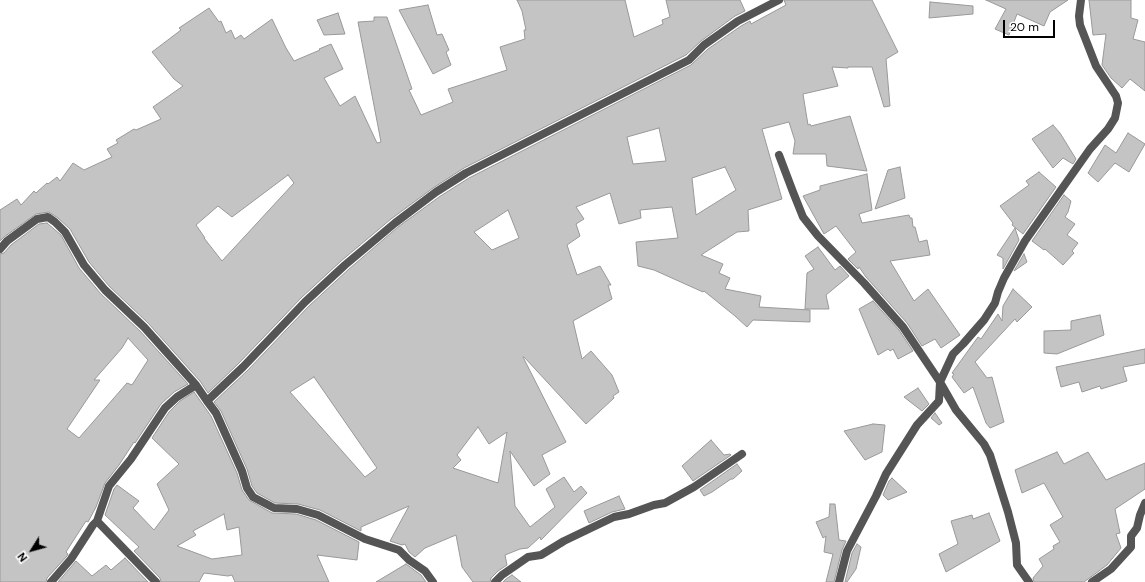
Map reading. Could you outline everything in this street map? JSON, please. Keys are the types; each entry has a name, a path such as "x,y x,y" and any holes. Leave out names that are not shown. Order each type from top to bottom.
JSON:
{"street":[{"path":"207,401 244,367 305,302 345,265 395,223 436,192 466,173 689,60 704,45 738,21 779,0"},
{"path":"840,582 847,551 886,474 917,425 939,401 940,382 953,354 984,320 995,303 1004,278 1025,241 1090,149 1116,118 1118,103 1116,96 1096,66 1080,25 1079,16 1081,0"},
{"path":"779,155 803,217 818,236 864,283 903,327 940,382 956,410 984,444 990,455 1008,512 1016,543 1017,565 1029,582"},
{"path":"0,249 7,241 37,219 48,217 65,232 84,265 105,290 144,327 196,385 216,413 252,497 274,508 297,509 318,515 365,539 399,550 409,560 425,571 433,582"},
{"path":"51,582 71,559 97,521 110,486 165,408 196,385"},
{"path":"495,582 502,575 528,557 541,555 564,541 614,517 665,503 694,487 742,454"},
{"path":"1092,582 1111,569 1132,547 1131,536 1137,528 1145,503"},
{"path":"97,521 156,582"}],"building":[{"path":"517,0 625,0 634,37 663,24 662,20 670,17 666,0 740,0 745,11 735,16 701,41 686,55 464,168 433,188 391,219 341,261 301,298 208,393 200,381 148,323 109,286 89,262 70,229 58,218 49,212 36,214 0,241 0,210 17,199 21,205 34,191 36,193 47,183 48,184 57,177 60,181 73,163 84,170 112,157 107,149 118,143 116,140 134,129 136,130 161,119 153,107 183,86 174,79 152,52 181,30 179,28 209,8 219,22 221,21 226,33 231,30 235,39 241,35 244,39 272,19 294,61 331,44 343,69 324,78 340,106 355,96 377,143 381,142 358,22 374,21 374,17 387,17 412,89 409,90 421,115 453,102 448,89 507,70 500,47 525,39 524,30 526,30 522,11","holes":["288,175 294,183 222,261 196,225 218,206 232,217"]},
{"path":"784,0 872,0 898,52 886,59 890,106 884,107 872,67 832,67 838,86 803,94 808,125 810,124 811,126 850,116 867,171 827,166 826,154 793,154 795,141 789,122 762,129 782,199 748,210 749,231 737,232 701,255 723,264 719,273 730,278 725,289 761,296 759,307 810,310 810,322 753,320 747,327 704,291 703,292 654,270 638,266 636,242 678,238 672,207 640,210 641,218 619,224 610,193 576,207 584,219 576,224 580,236 567,245 577,275 600,266 611,285 608,285 612,299 573,321 582,359 591,351 612,375 619,392 613,396 614,398 586,424 523,357 566,442 542,455 550,474 534,486 510,451 515,506 530,527 555,507 546,489 564,477 574,492 581,486 587,493 541,540 540,537 528,548 520,549 505,555 507,565 491,578 490,582 473,582 462,567 456,535 425,548 415,557 409,552 405,544 402,545 390,541 409,506 361,527 361,531 320,510 298,504 275,503 257,493 252,486 247,469 221,411 214,402 247,371 309,306 349,269 398,227 439,197 469,178 691,65 708,49 741,26 750,21 751,24 786,5","holes":["659,128 666,161 633,164 627,137","725,167 736,190 696,215 692,178","508,210 519,238 492,250 474,232","314,377 377,468 365,477 290,392","478,427 489,444 507,432 498,483 453,468 461,460 457,455"]},
{"path":"986,0 1068,0 1050,12 1044,26 1017,14 1009,35 995,29 1006,9"},
{"path":"1089,0 1131,0 1131,18 1138,20 1133,39 1145,42 1145,91 1130,79 1122,88 1111,78 1102,65 1106,34 1093,35"},
{"path":"930,2 973,6 973,14 929,18"},
{"path":"428,5 437,35 442,34 449,50 446,52 451,65 433,74 399,10"},
{"path":"338,13 345,34 324,35 317,20"},
{"path":"1053,125 1060,133 1076,159 1073,164 1063,158 1053,168 1032,139"},
{"path":"1128,133 1145,144 1129,172 1115,163 1098,182 1088,173 1105,145 1116,153"},
{"path":"900,167 905,198 875,209 888,170"},
{"path":"1039,172 1056,187 1023,234 1012,225 1013,223 1000,206 1029,185 1026,181"},
{"path":"867,174 872,210 859,214 862,223 909,215 910,218 912,218 913,227 915,227 919,242 927,240 930,255 890,261 914,301 928,289 960,335 941,348 935,339 922,346 907,323 859,267 858,269 848,259 856,252 836,226 824,234 803,196 820,190 820,186"},
{"path":"1064,195 1071,201 1065,217 1075,224 1067,235 1078,243 1072,251 1074,253 1063,265 1045,249 1044,250 1032,241"},
{"path":"47,223 61,235 79,268 101,294 140,331 188,384 174,392 161,404 135,443 134,442 105,483 96,507 88,522 86,521 66,552 68,554 67,556 47,578 46,582 0,582 0,254 4,253 11,245 39,224","holes":["128,338 148,360 132,385 127,383 79,438 67,429 100,380 94,380 122,348"]},
{"path":"1015,228 1019,240 1003,269 1003,258 997,255"},
{"path":"818,247 835,270 840,266 849,276 826,295 829,309 805,309 807,273 814,269 805,256"},
{"path":"1024,254 1027,262 1014,271"},
{"path":"1013,289 1032,307 1017,322 1015,319 975,362 987,378 992,377 1004,422 990,428 986,423 973,387 964,393 952,377 954,374 952,373 978,337 981,339 998,314 1002,321 1003,306"},
{"path":"873,301 899,330 913,351 898,359 893,349 890,351 888,349 878,355 859,309"},
{"path":"1100,315 1104,335 1057,354 1044,353 1044,331 1071,330 1071,321"},
{"path":"1145,349 1145,363 1123,367 1127,381 1101,389 1100,386 1082,392 1079,382 1061,387 1056,367"},
{"path":"918,388 929,404 922,411 904,397"},
{"path":"194,392 211,416 237,473 242,490 249,500 272,513 296,514 316,520 359,542 357,560 317,555 329,582 235,582 232,575 228,576 204,573 199,582 161,582 160,578 134,551 139,547 105,515 114,489 117,485 139,501 133,508 154,530 169,510 157,484 179,464 152,438 169,412 180,401","holes":["224,514 227,530 239,527 242,555 212,559 177,546 196,535 193,531"]},
{"path":"935,413 942,423 939,425 931,418"},
{"path":"873,424 885,425 882,452 865,460 844,431"},
{"path":"711,440 724,455 731,455 693,481 682,466"},
{"path":"1057,452 1064,464 1088,452 1106,480 1145,463 1145,489 1115,509 1120,533 1116,534 1121,548 1107,565 1084,582 1034,582 1033,578 1043,566 1039,559 1054,549 1053,546 1060,542 1050,525 1063,517 1044,483 1022,493 1015,470"},
{"path":"737,464 742,471 733,479 704,496 700,490"},
{"path":"892,478 907,492 888,500 883,495 889,481"},
{"path":"619,496 625,509 612,512 589,523 584,511"},
{"path":"830,504 835,504 839,540 846,541 842,550 834,582 826,582 833,554 824,552 826,536 823,538 816,522 829,517"},
{"path":"989,513 1000,541 946,572 939,554 958,544 951,521 972,515 973,519"},
{"path":"857,544 861,547 856,569 847,582 845,582 852,553"},
{"path":"125,558 148,582 58,582 76,561 92,576 106,565 111,570"},
{"path":"406,564 421,575 426,582 376,582"},
{"path":"512,575 521,582 503,582 506,579"}]}
